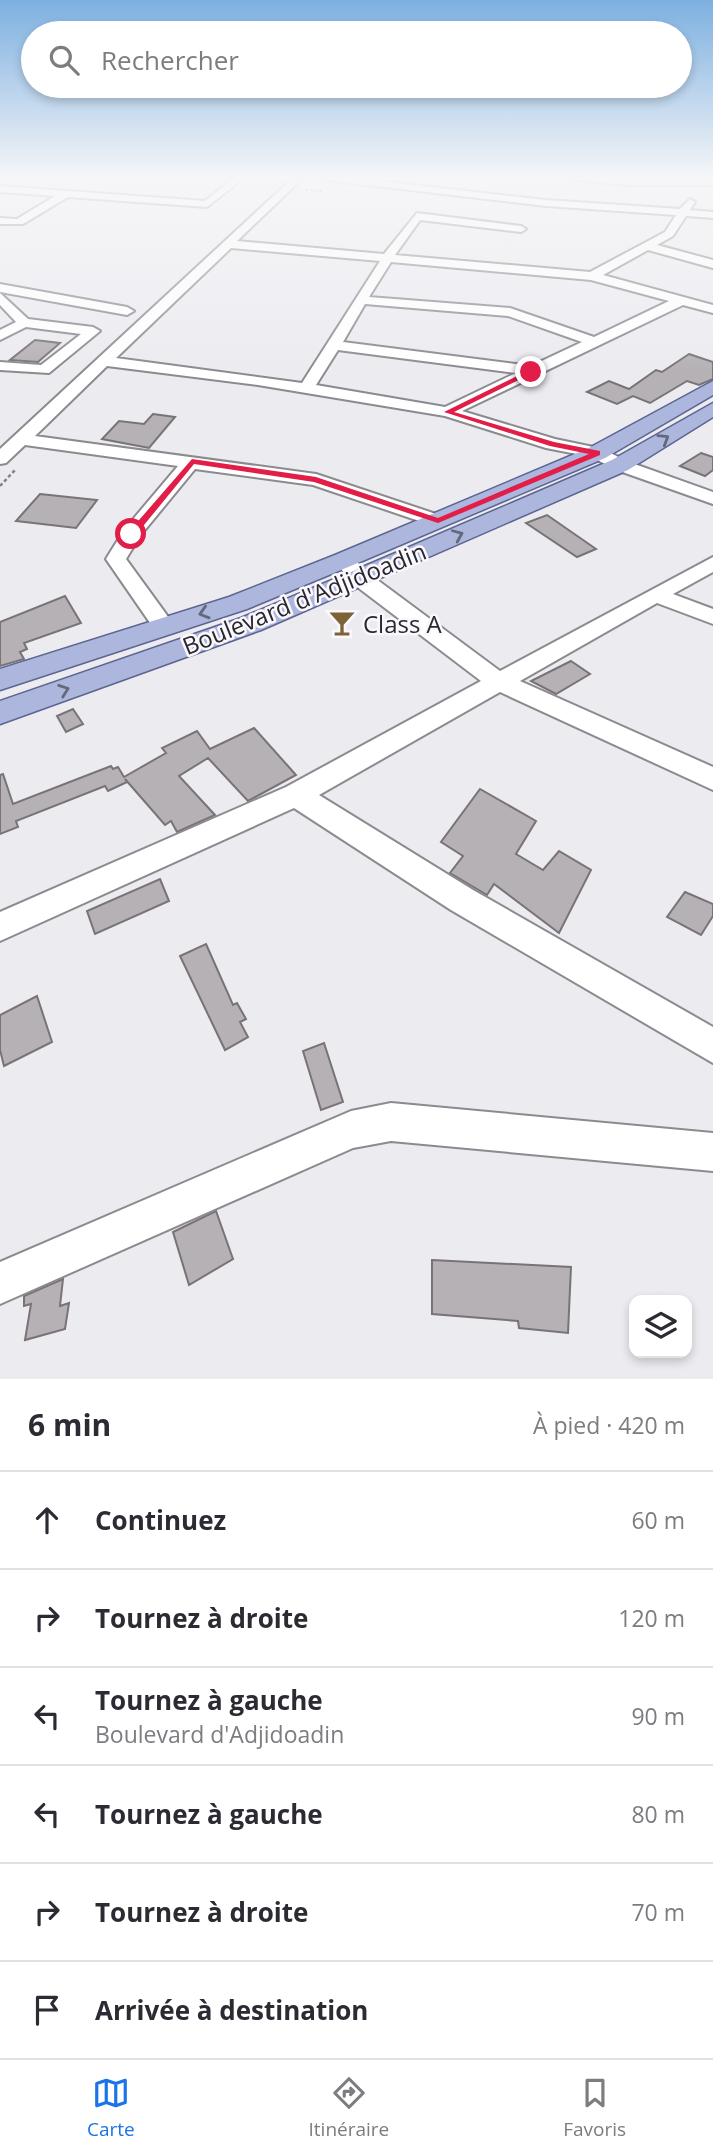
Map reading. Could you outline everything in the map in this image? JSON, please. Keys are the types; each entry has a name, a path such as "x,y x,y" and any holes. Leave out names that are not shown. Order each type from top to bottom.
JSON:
{"main road":[{"name":"Boulevard d'Adjidoadin","path":"0,713 251,624 438,521 597,453 713,387"},
{"name":"Boulevard d'Adjidoadin","path":"0,680 163,625 352,569 620,466 713,409"}],"street":[{"path":"0,459 231,241"},
{"path":"306,388 398,241"},
{"path":"592,276 655,241"},
{"path":"228,244 386,257 499,262 592,276 713,309"},
{"path":"646,246 713,264"},
{"path":"0,288 127,311"},
{"path":"0,297 24,323"},
{"path":"363,300 510,312 596,342"},
{"path":"447,412 682,300"},
{"path":"0,336 24,323 93,331 44,370 0,366"},
{"path":"0,354 40,325"},
{"path":"334,345 531,372"},
{"path":"104,361 306,388 447,412 552,444 597,453 620,466 713,498"},
{"path":"22,439 316,480 438,521"},
{"path":"163,625 116,559 131,534 192,461"},
{"path":"0,927 296,795 713,563"},
{"path":"352,569 497,681 713,779"},
{"path":"658,596 713,617"},
{"path":"296,795 462,900 713,1046"},
{"path":"0,1283 351,1130 377,1125 425,1123 713,1152"}],"building":[{"path":"35,340 60,343 38,362 10,360"},
{"path":"689,354 713,362 713,379 699,385 687,381 650,403 633,396 617,404 587,392 609,381 629,389 656,370 662,372"},
{"path":"153,414 175,417 149,448 102,439 119,421 144,424"},
{"path":"701,453 713,457 713,470 705,476 680,466"},
{"path":"40,494 97,500 76,528 16,521"},
{"path":"547,515 596,549 577,557 526,523"},
{"path":"65,596 81,623 24,643 27,649 20,652 24,659 0,666 0,622"},
{"path":"571,661 590,674 556,694 531,681"},
{"path":"73,709 83,724 66,732 57,716"},
{"path":"254,728 296,775 248,801 208,758 179,776 215,815 177,832 171,821 165,825 125,779 127,782 108,791 105,786 16,821 18,827 0,834 0,775 3,774 13,804 111,766 113,769 118,767 124,777 166,753 162,748 197,731 210,749"},
{"path":"480,789 536,821 516,854 543,870 559,851 591,870 559,933 494,884 487,895 450,873 463,856 441,842"},
{"path":"160,879 169,901 95,934 87,911"},
{"path":"685,892 713,904 713,916 701,935 667,917"},
{"path":"206,944 233,1005 237,1003 246,1019 240,1022 248,1037 225,1050 180,956"},
{"path":"37,996 52,1042 4,1066 0,1050 0,1015"},
{"path":"324,1043 343,1102 321,1110 303,1051"},
{"path":"216,1211 233,1259 189,1285 173,1232"},
{"path":"432,1260 571,1267 568,1333 519,1328 518,1321 432,1314"},
{"path":"63,1279 60,1306 69,1303 65,1329 25,1340 31,1304 24,1306 24,1296"}],"place":[{"name":"Class A","path":"342,623"}],"route":[{"path":"131,534 192,461 316,480 438,521 597,453 552,444 447,412 531,372"}]}
